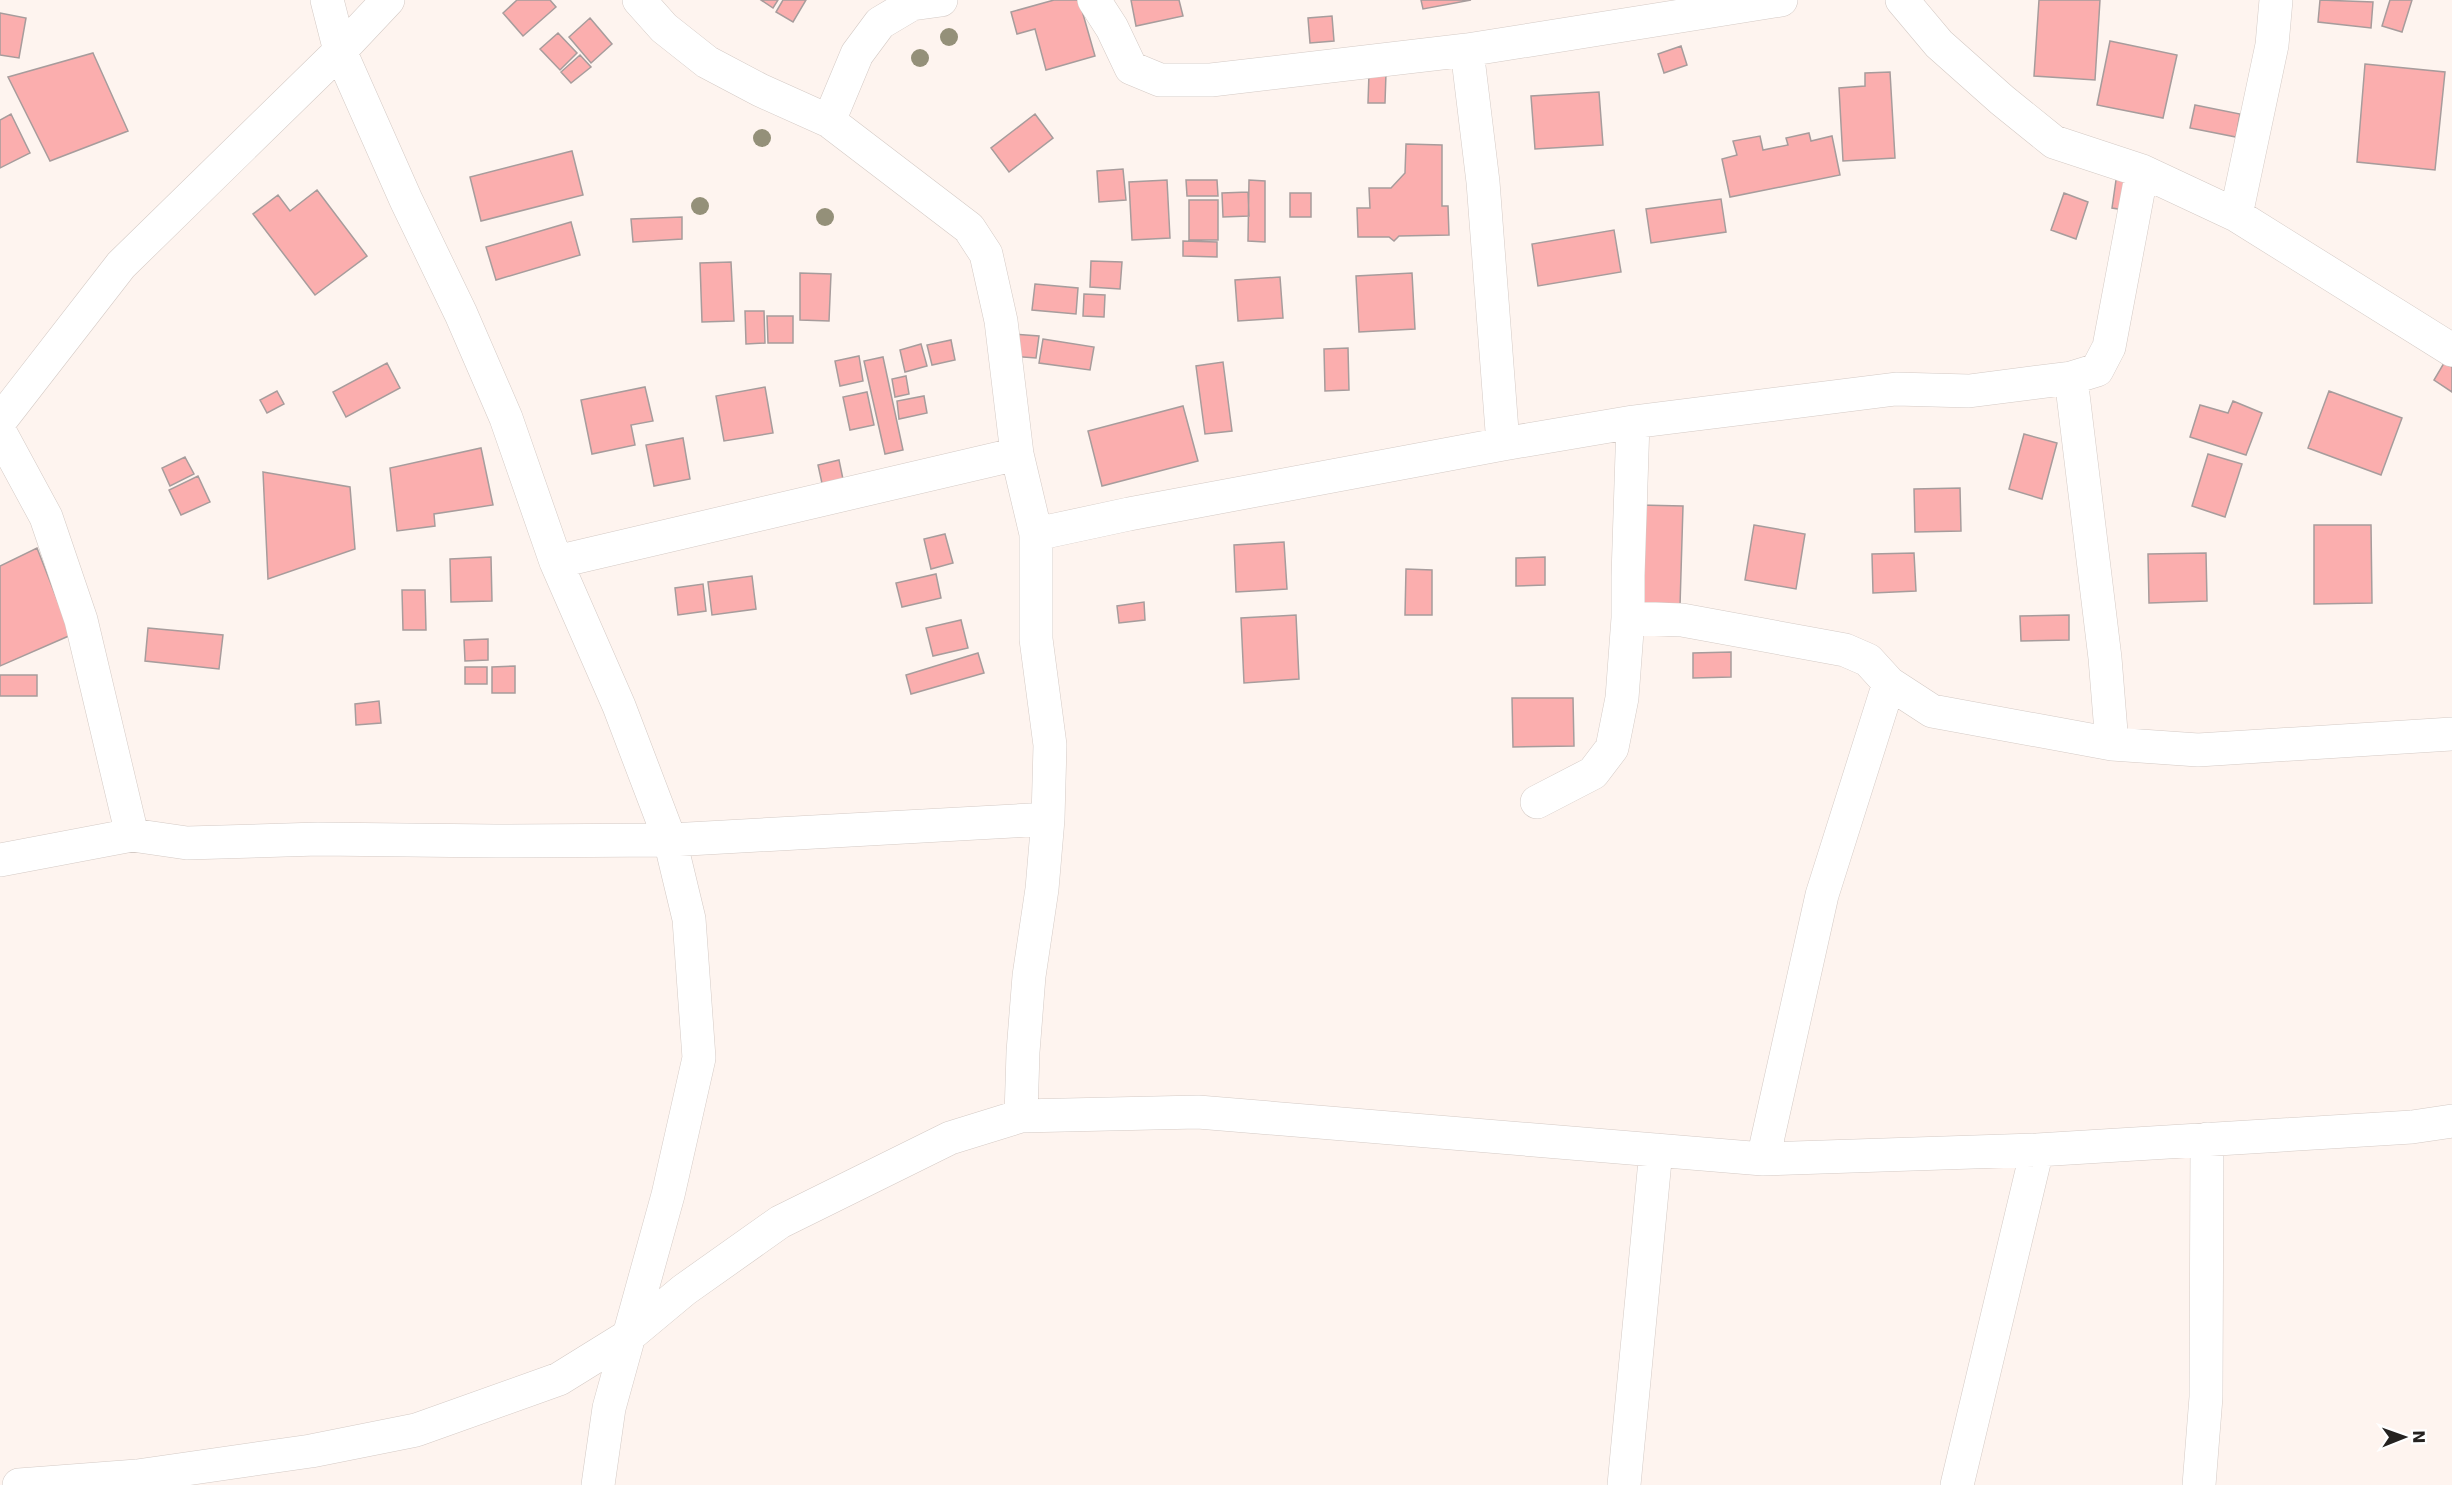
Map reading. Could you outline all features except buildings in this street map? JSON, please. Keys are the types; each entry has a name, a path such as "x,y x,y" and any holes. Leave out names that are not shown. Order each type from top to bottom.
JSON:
{"street":[{"path":"327,0 340,51 506,417 556,562 619,706 670,840 689,919 699,1058 668,1195 609,1408 598,1485"},
{"path":"0,421 121,265 340,51 388,0"},
{"path":"639,0 664,28 706,62 759,90 829,122 969,228 986,254 1001,321 1017,454 1036,534 1036,639 1050,745 1048,819 1042,889 1029,976 1020,1116"},
{"path":"829,122 857,54 880,23 912,4 940,0"},
{"path":"1094,0 1112,28 1131,68 1160,81 1211,80 1467,51 1781,0"},
{"path":"1902,0 1939,44 2054,142 2142,171 2236,215 2452,350"},
{"path":"2236,215 2272,45 2276,0"},
{"path":"1467,51 1483,182 1503,444"},
{"path":"1036,534 1503,444 1633,422 1896,389 1969,391 2071,378 2097,370 2109,347 2142,171"},
{"path":"2071,378 2105,658 2112,744"},
{"path":"1537,802 1593,773 1612,748 1622,698 1628,618 1633,422"},
{"path":"0,432 45,517 81,620 132,835"},
{"path":"556,562 1017,454"},
{"path":"1628,618 1682,620 1845,650 1868,660 1889,683 1932,711 2112,744 2198,750 2452,734"},
{"path":"1764,1160 1822,895 1889,683"},
{"path":"0,860 132,835 187,843 318,838 496,841 670,840 1048,819"},
{"path":"19,1485 208,1468 416,1430 559,1379 630,1335 684,1290 780,1222 950,1138 1020,1116 1198,1112 1764,1160 2037,1150 2412,1127 2452,1121"},
{"path":"2199,1485 2206,1397 2207,1139"},
{"path":"1624,1485 1656,1150"},
{"path":"1957,1485 2037,1150"}]}
